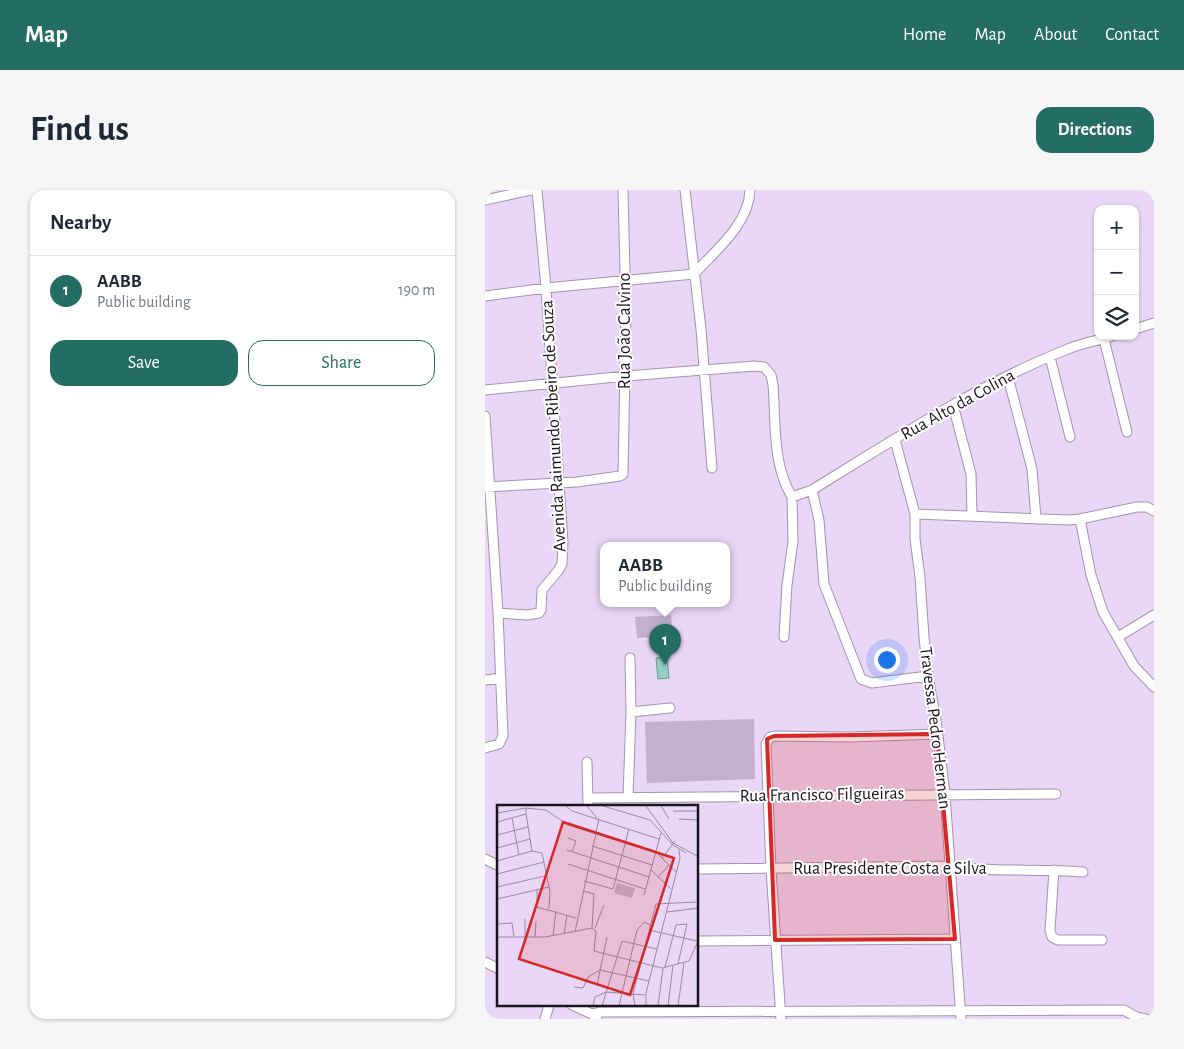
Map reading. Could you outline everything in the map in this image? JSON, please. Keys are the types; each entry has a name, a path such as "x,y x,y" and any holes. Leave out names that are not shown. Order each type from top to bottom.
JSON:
{"street":[{"path":"485,200 531,190"},
{"name":"Avenida Raimundo Ribeiro de Souza","path":"498,613 533,615 541,610 541,593 558,571 563,559 546,288 537,190"},
{"name":"Rua João Calvino","path":"559,483 620,476 624,472 626,281 623,190"},
{"path":"685,190 705,371 712,468"},
{"path":"485,296 546,288 694,274 745,216 751,190"},
{"path":"1139,328 1154,323"},
{"name":"Rua Alto da Colina","path":"792,497 813,490 895,440 995,383 1069,348 1097,340"},
{"path":"1109,340 1127,432"},
{"path":"1050,357 1070,436"},
{"path":"485,390 552,382 755,366 763,367 772,378 777,451 781,472 792,497 793,542 787,585 784,637"},
{"path":"1008,377 1032,469 1036,519"},
{"path":"953,406 971,474 972,516"},
{"path":"485,416 487,487 498,613 503,736 499,744 485,748"},
{"name":"Travessa Pedro Herman","path":"895,440 915,514 915,539 928,676 934,703 945,794 961,1015"},
{"path":"487,487 559,483"},
{"path":"813,490 819,520 824,584 861,679 872,684 928,676"},
{"path":"915,514 1080,519 1137,507 1147,507 1154,511"},
{"path":"1080,519 1086,556 1094,586 1108,621 1134,666 1154,687"},
{"path":"485,583 495,582"},
{"path":"1118,637 1154,615"},
{"path":"628,797 631,712 630,658"},
{"path":"485,680 501,678"},
{"path":"631,712 670,708"},
{"path":"781,1015 771,869 766,744 770,737 774,736 859,737 937,734"},
{"path":"587,762 588,802"},
{"name":"Rua Francisco Filgueiras","path":"588,802 628,797 1055,794"},
{"path":"485,859 497,865"},
{"name":"Rua Presidente Costa e Silva","path":"699,869 950,866 980,869 1083,872"},
{"path":"1054,870 1050,930 1052,937 1058,940 1102,940"},
{"path":"699,941 955,939"},
{"path":"485,962 497,968"},
{"path":"545,1019 549,1006"},
{"path":"575,1006 598,1014 1124,1015 1145,1019"}],"highlighted area":[{"path":"937,734 955,939 775,940 767,739 774,736"}],"shaded area":[{"path":"671,615 673,636 637,638 635,617"},
{"path":"667,657 669,678 658,679 656,658"},
{"path":"754,719 755,779 647,783 645,722"}],"place":[{"name":"AABB","path":"665,665"}]}
